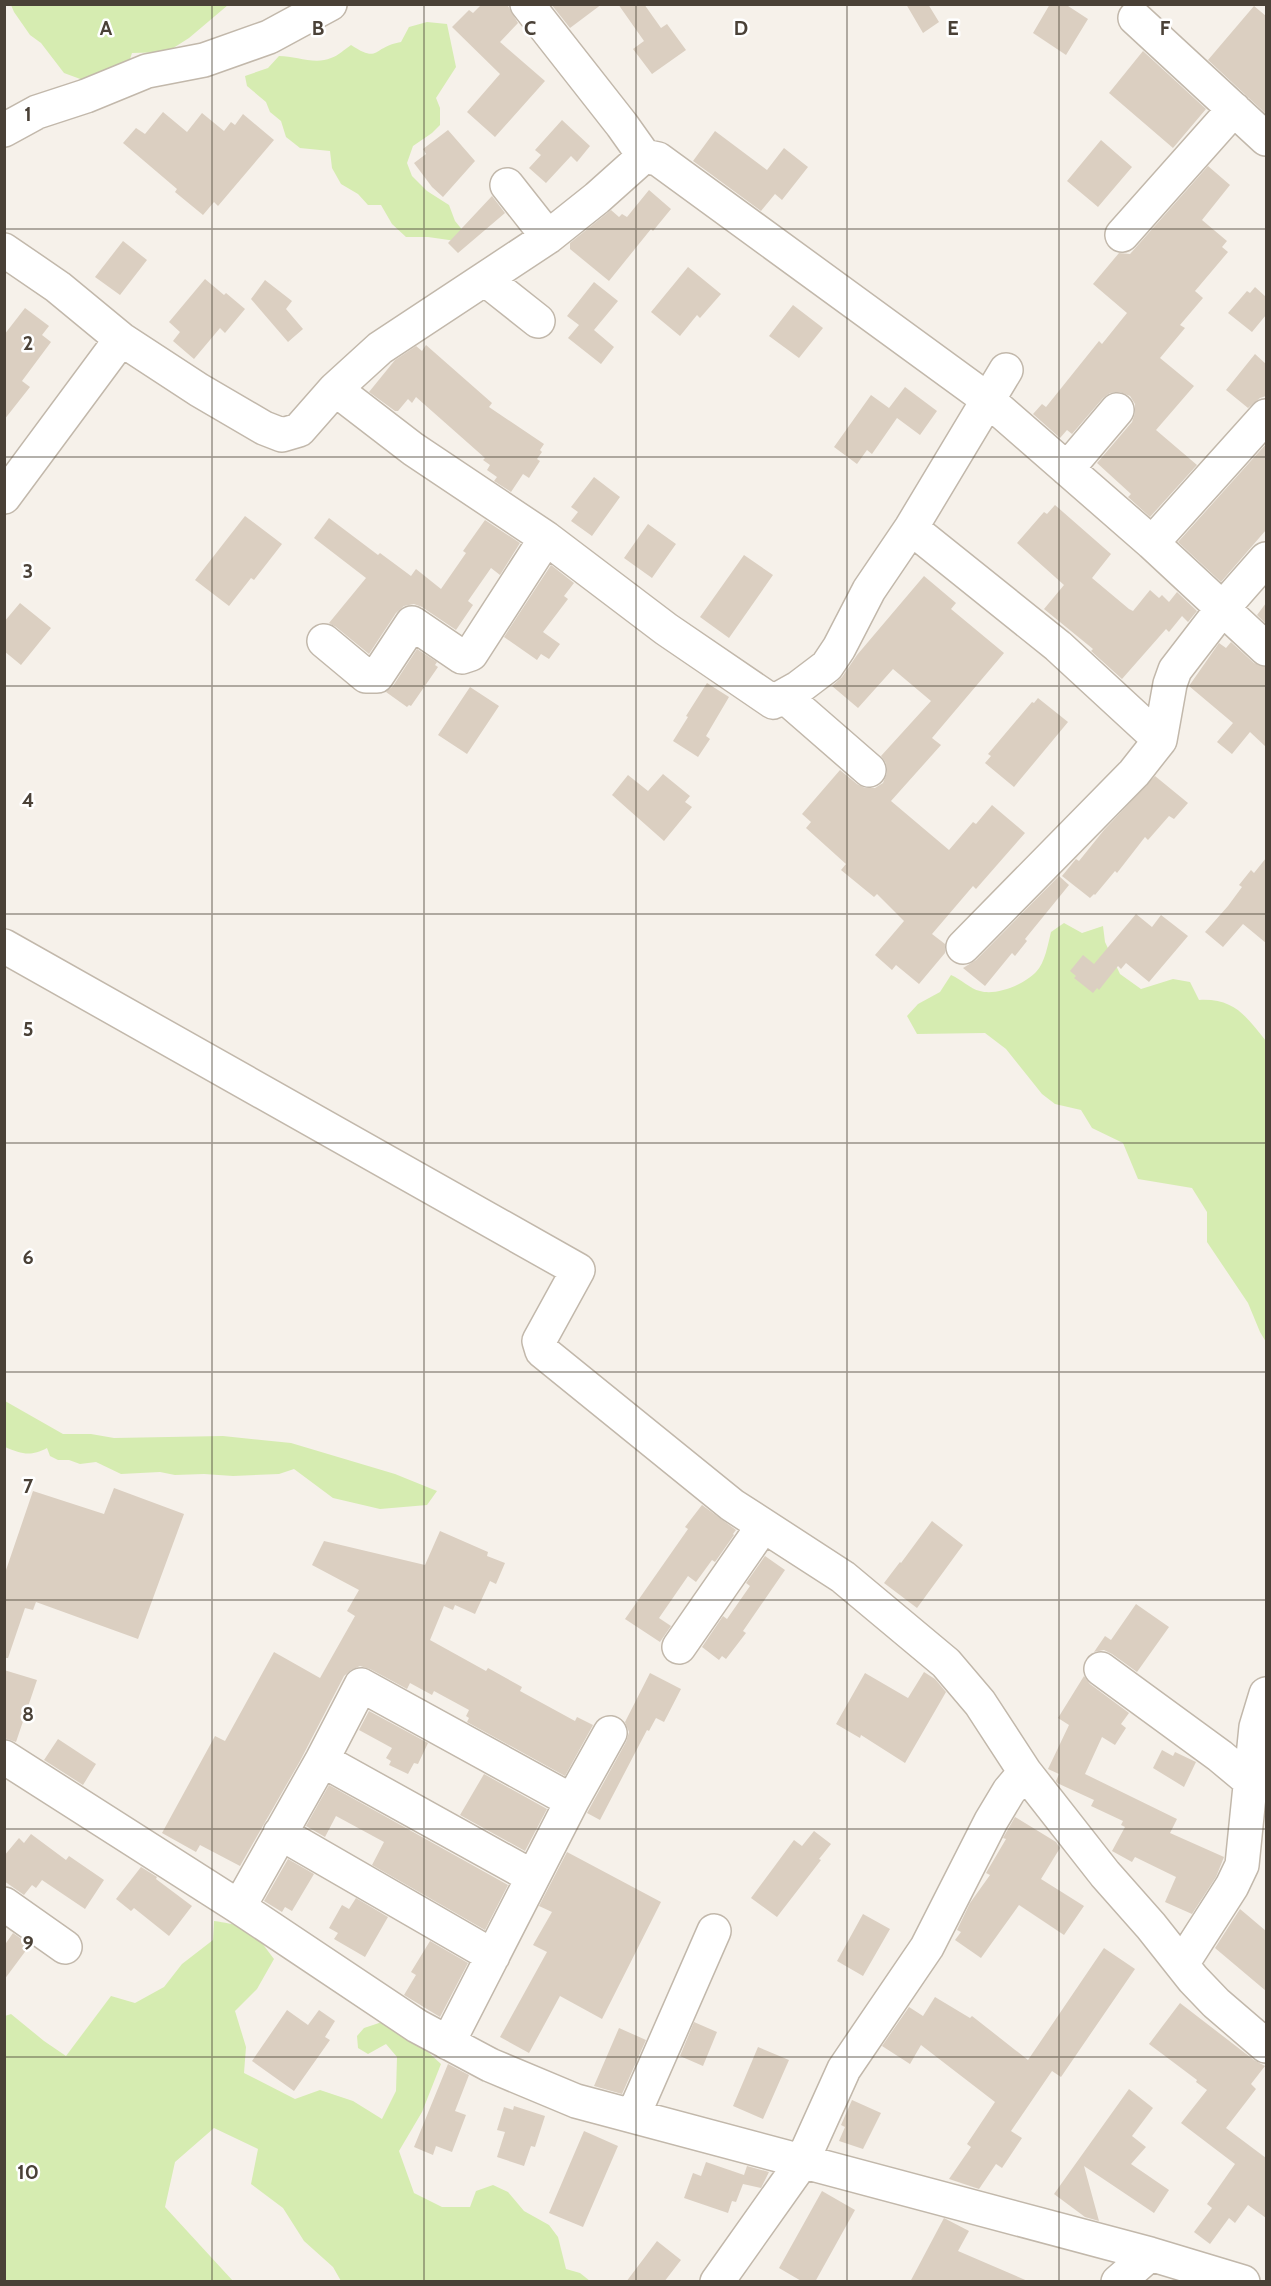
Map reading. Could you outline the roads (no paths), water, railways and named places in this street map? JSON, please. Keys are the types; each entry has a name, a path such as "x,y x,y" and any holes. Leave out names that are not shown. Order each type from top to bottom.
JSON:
{"street":[{"path":"4,130 37,112 86,96 147,71 204,60 269,38 330,4"},
{"path":"527,4 644,156 658,159 987,399 1152,543 1266,649"},
{"path":"1135,18 1266,139"},
{"path":"1122,235 1234,109"},
{"path":"4,250 57,287 121,339 199,390 264,428 282,435 299,430 335,389 380,348 548,237 644,156"},
{"path":"507,185 548,237"},
{"path":"485,279 538,321"},
{"path":"4,497 121,339"},
{"path":"778,699 827,666 869,590 912,528 1006,370"},
{"path":"335,389 413,449 546,538 666,629 778,699 869,770"},
{"path":"1067,469 1117,410"},
{"path":"1152,543 1266,416"},
{"path":"912,528 1058,646 1160,740"},
{"path":"324,641 366,676 377,676 412,623 462,657 471,654 546,538"},
{"path":"963,947 1134,773 1160,740 1170,684 1175,670 1222,609 1266,559"},
{"path":"4,946 578,1270 539,1341 542,1352 732,1505 843,1577 946,1663 980,1703 1025,1772 1105,1874 1151,1926 1193,1979 1216,2003 1266,2046"},
{"path":"680,1647 763,1526"},
{"path":"1101,1670 1220,1756 1250,1781"},
{"path":"239,1907 322,1760 361,1685 572,1801"},
{"path":"1182,1964 1232,1886 1242,1864 1255,1853 1250,1781 1256,1727 1266,1694"},
{"path":"448,2043 572,1801 610,1733"},
{"path":"4,1757 239,1907 417,2026 490,2065 576,2101 1150,2254 1242,2282"},
{"path":"322,1760 533,1876"},
{"path":"717,2282 802,2162 844,2069 927,1947 991,1821 1009,1791 1025,1772"},
{"path":"280,1833 493,1956"},
{"path":"4,1904 64,1947"},
{"path":"633,2116 714,1931"},
{"path":"1118,2282 1150,2254"}]}
